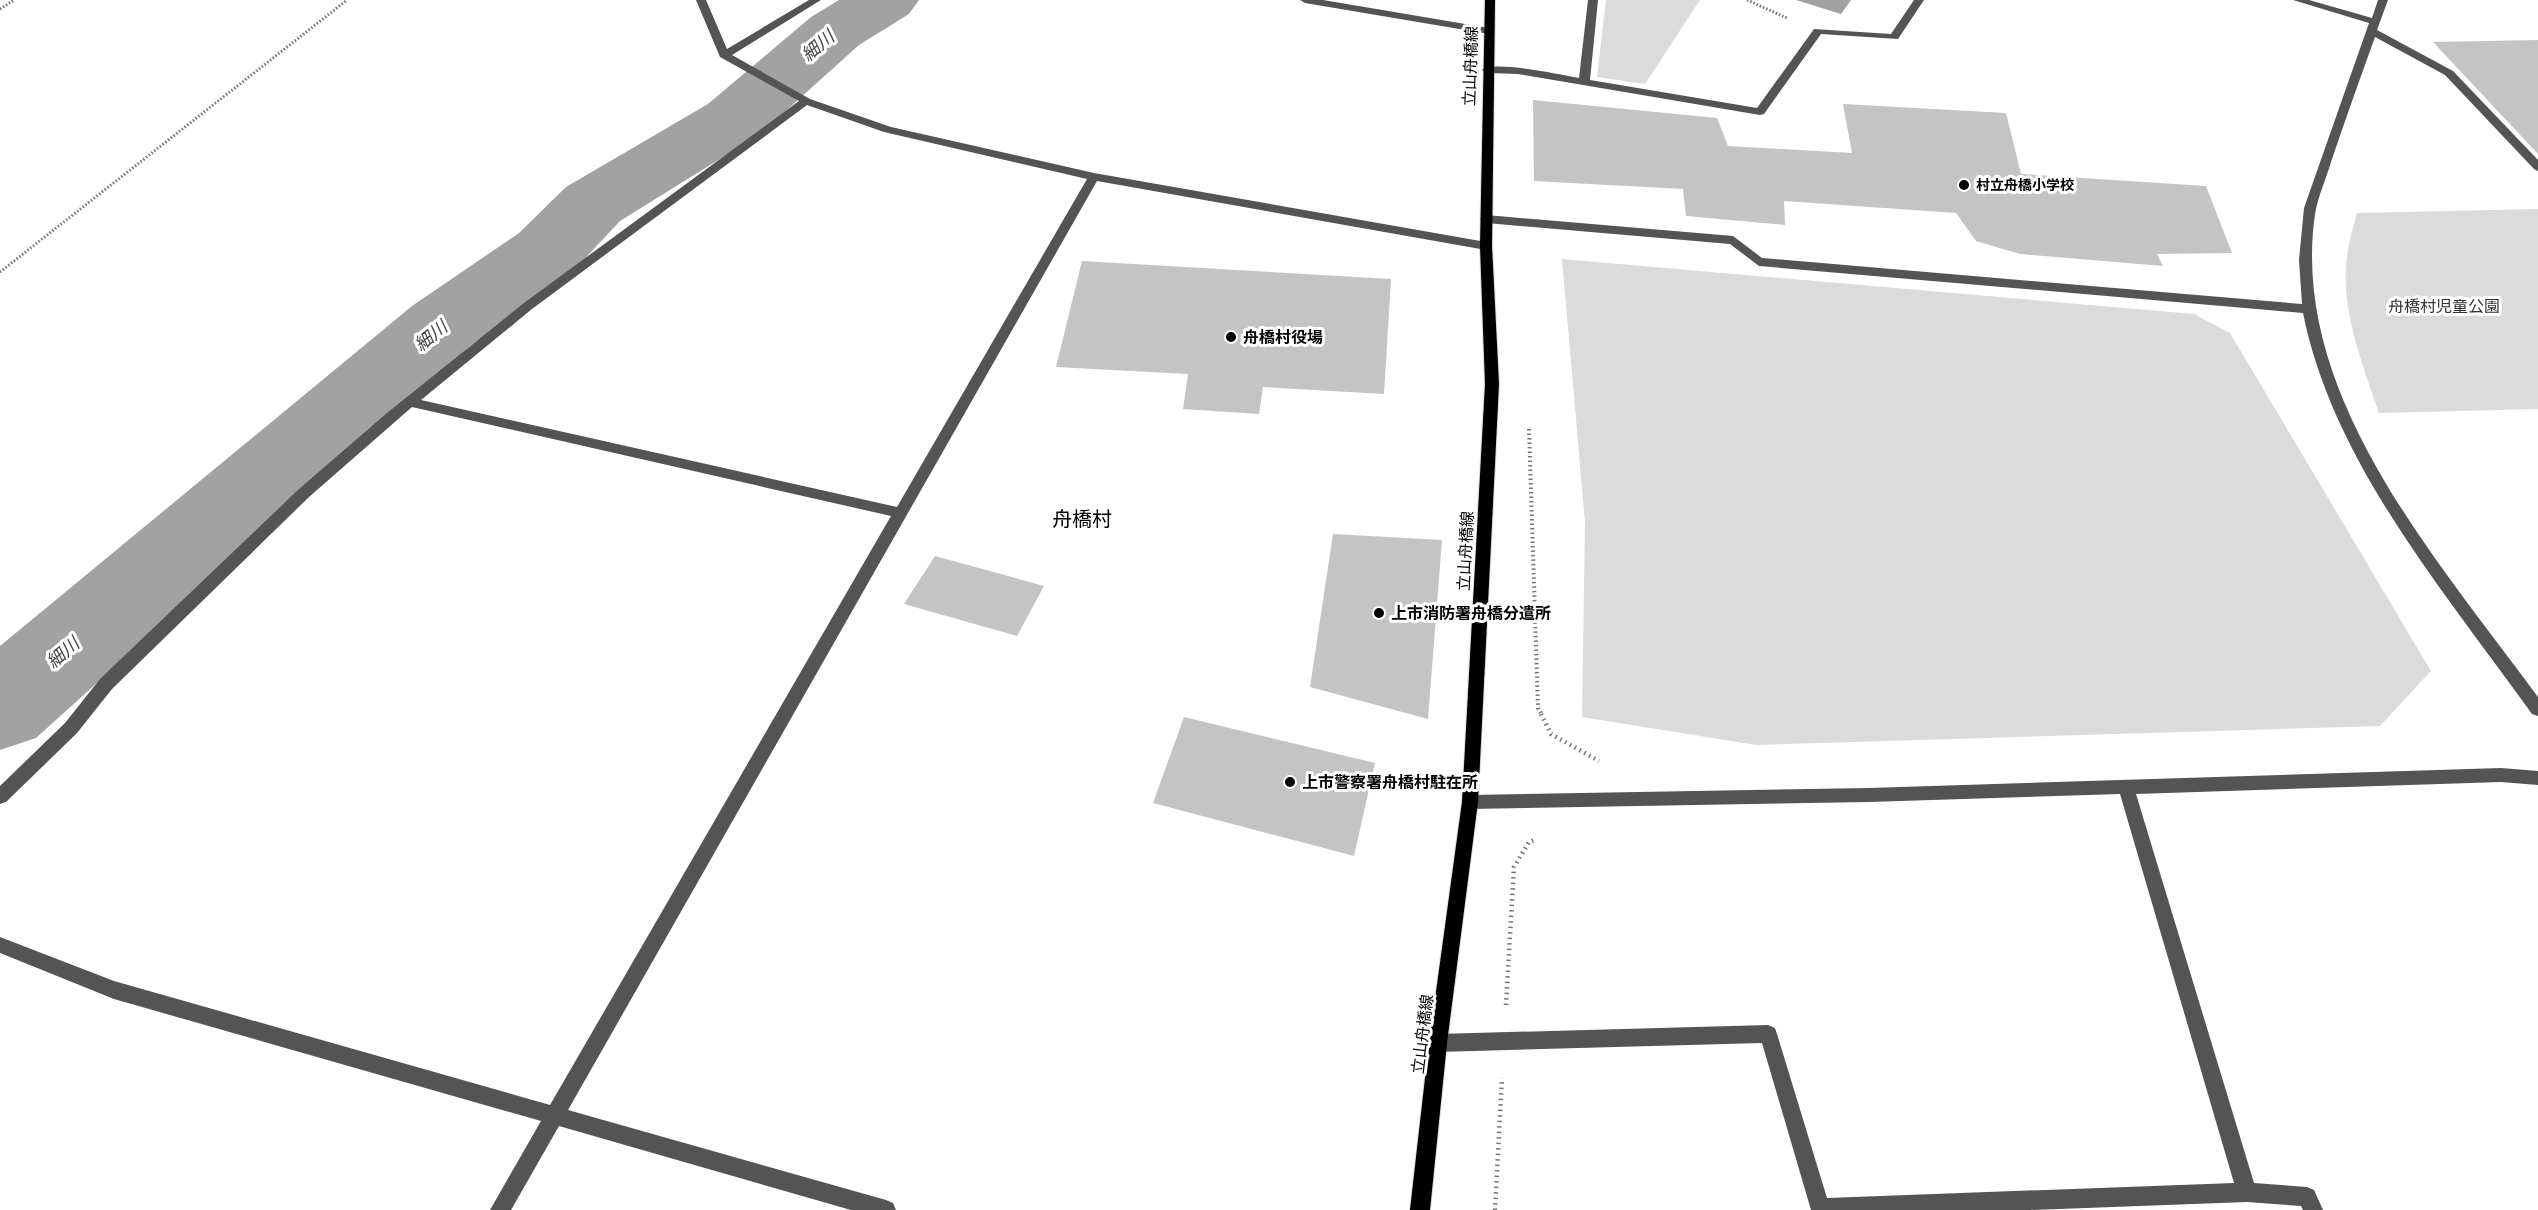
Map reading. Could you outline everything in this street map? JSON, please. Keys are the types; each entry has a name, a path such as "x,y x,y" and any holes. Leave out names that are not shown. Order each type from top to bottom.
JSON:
{"main road":[{"name":"立山舟橋線","path":"1420,1210 1438,1043 1470,802 1492,384 1486,246 1487,70 1490,5"}],"street":[{"path":"701,0 724,55 806,101 888,130 1094,177 1486,246"},
{"path":"724,55 816,0"},
{"path":"1305,0 1489,31"},
{"path":"1584,82 1593,0"},
{"path":"1487,70 1518,71 1761,112 1818,31 1894,37 1918,0"},
{"path":"2298,0 2374,27 2449,73 2538,167"},
{"path":"2384,0 2337,128 2309,213 2305,264 2315,343 2330,387 2357,448 2432,563 2538,709"},
{"path":"0,797 71,728 106,684 304,493 409,402 537,299 806,101"},
{"path":"500,1210 1094,177"},
{"path":"1486,219 1733,240 1760,262 2309,309"},
{"path":"409,402 901,513"},
{"path":"1470,802 1869,795 2501,775 2538,778"},
{"path":"2126,787 2247,1192"},
{"path":"0,945 114,990 886,1210"},
{"path":"1438,1043 1768,1034 1820,1208 2247,1192 2307,1197 2313,1210"}],"path":[{"path":"0,9 14,0"},
{"path":"0,272 347,0"},
{"path":"1747,0 1749,3 1818,31"},
{"path":"1529,423 1538,708 1551,734 1599,761"},
{"path":"1495,1210 1514,867 1529,842 1539,837"}],"green space":[{"path":"1606,0 1700,0 1645,84 1597,77"},
{"name":"舟橋村児童公園","path":"2538,209 2538,409 2379,413 2353,333 2346,292 2348,250 2357,213"},
{"path":"1562,259 2194,314 2230,333 2431,671 2380,726 1756,745 1582,717 1585,522"}],"shaded area":[{"path":"1796,0 1851,0 1841,14"}],"building":[{"path":"2538,40 2538,154 2433,42"},
{"path":"1533,100 1717,118 1728,146 1852,153 1843,104 2006,113 2021,174 2206,186 2232,253 2157,254 2163,266 2020,254 1976,241 1956,213 1784,201 1785,225 1686,216 1683,189 1534,181"},
{"path":"1082,261 1391,279 1384,394 1263,387 1259,414 1183,409 1188,374 1056,367"},
{"name":"上市消防署舟橋分遣所","path":"1333,534 1442,540 1428,719 1310,687"},
{"path":"935,556 1044,586 1017,636 904,604"},
{"path":"1184,717 1375,763 1354,856 1153,803"}],"waterway":[{"name":"細川","path":"0,707 441,326 547,251 593,204 734,119 835,31 886,0"}],"place":[{"name":"村立舟橋小学校","path":"1964,185"},
{"name":"舟橋村役場","path":"1231,337"},
{"name":"上市消防署舟橋分遣所","path":"1379,613"},
{"name":"上市警察署舟橋村駐在所","path":"1290,782"}],"district":[{"name":"舟橋村","path":"1082,519"}]}
